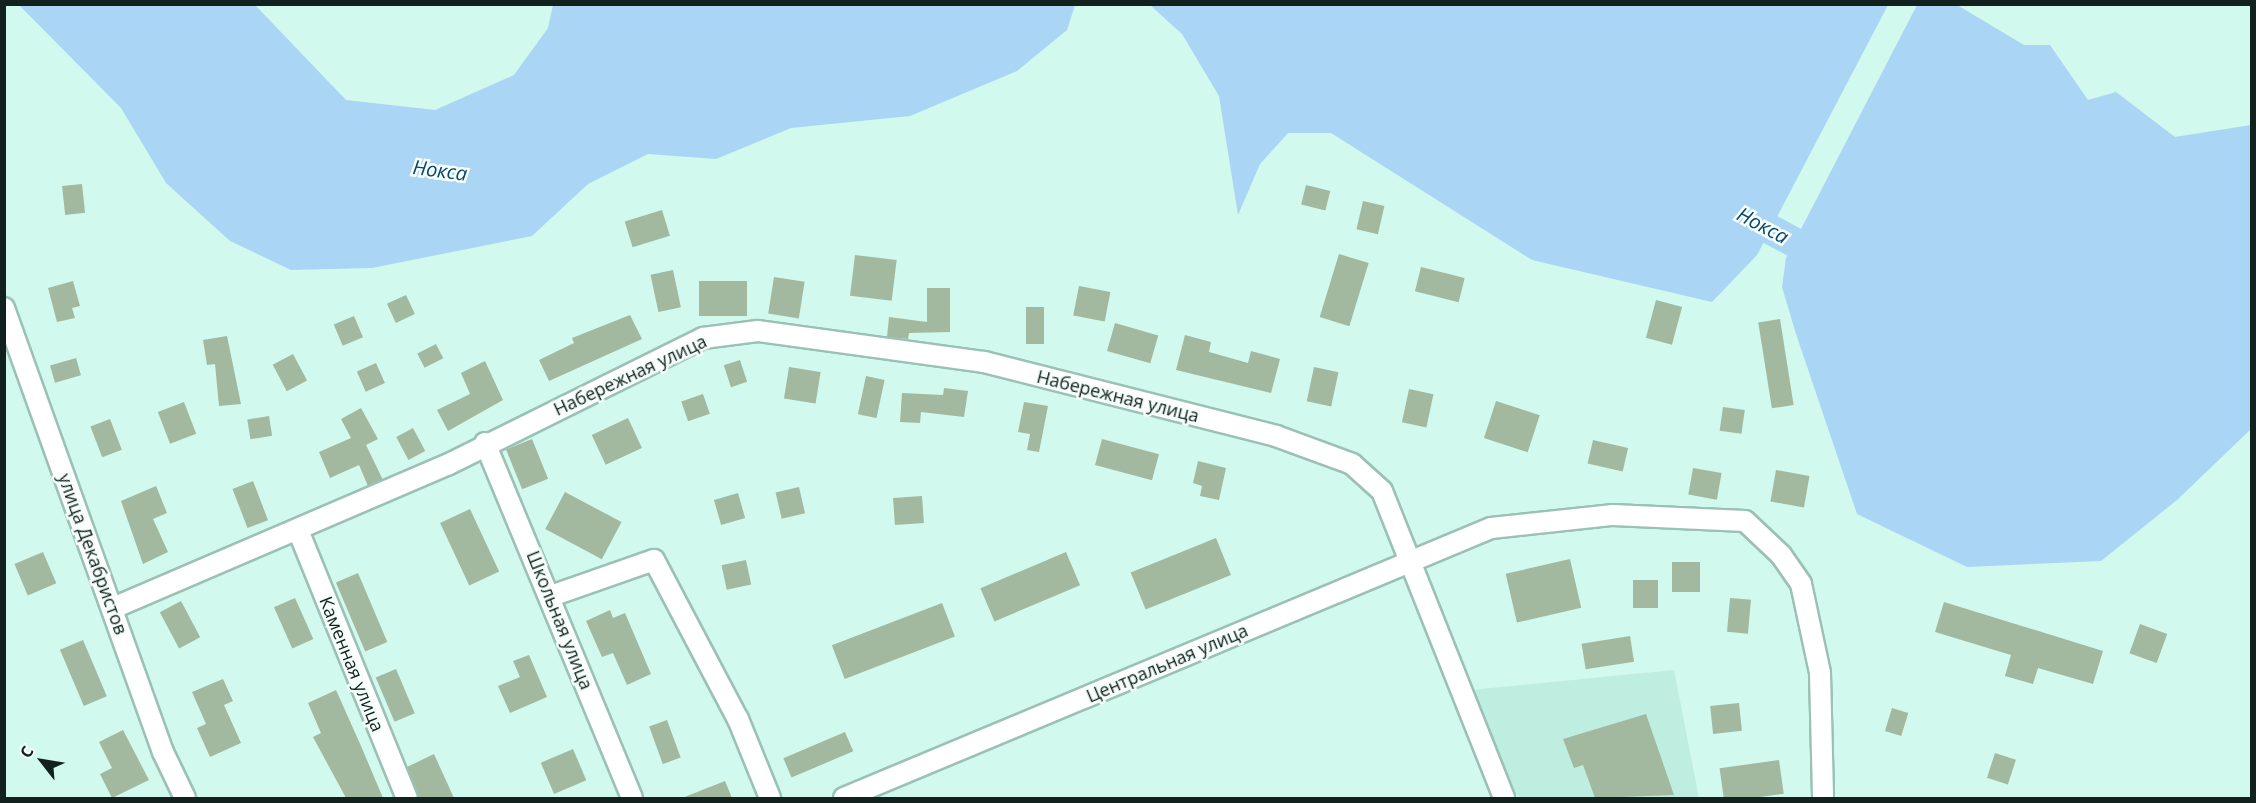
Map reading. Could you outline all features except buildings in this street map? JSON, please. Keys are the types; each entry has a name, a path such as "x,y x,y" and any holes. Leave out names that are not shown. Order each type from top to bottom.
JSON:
{"street":[{"name":"улица Декабристов","path":"4,308 185,798"},
{"name":"Набережная улица","path":"113,608 298,530 485,444 703,338 758,331 984,362 1276,436 1352,464 1382,491 1413,559"},
{"name":"Школьная улица","path":"485,444 551,596 632,798"},
{"name":"Центральная улица","path":"844,798 1491,528 1613,515 1745,521 1781,555 1801,584 1820,673 1823,798"},
{"name":"Каменная улица","path":"298,530 406,798"},
{"path":"1413,559 1504,798"},
{"path":"551,596 654,560 738,719 770,798"}],"shaded area":[{"path":"1674,670 1699,798 1518,798 1471,690"}],"water":[{"path":"19,5 255,5 346,100 435,110 514,75 548,28 553,5 1075,5 1067,30 1017,71 910,116 791,128 716,159 648,154 588,184 532,236 372,268 291,270 230,241 166,183 121,108"},
{"path":"1150,5 1888,5 1757,255 1712,302 1532,260 1331,133 1288,133 1260,164 1238,215 1219,96 1182,34"},
{"path":"1917,5 1957,5 2024,45 2050,45 2088,100 2116,92 2175,137 2251,125 2251,429 2177,500 2101,561 1967,567 1857,514 1796,334 1782,287 1786,258"}],"waterway":[{"name":"Нокса","path":"1734,210 1829,261"}]}
